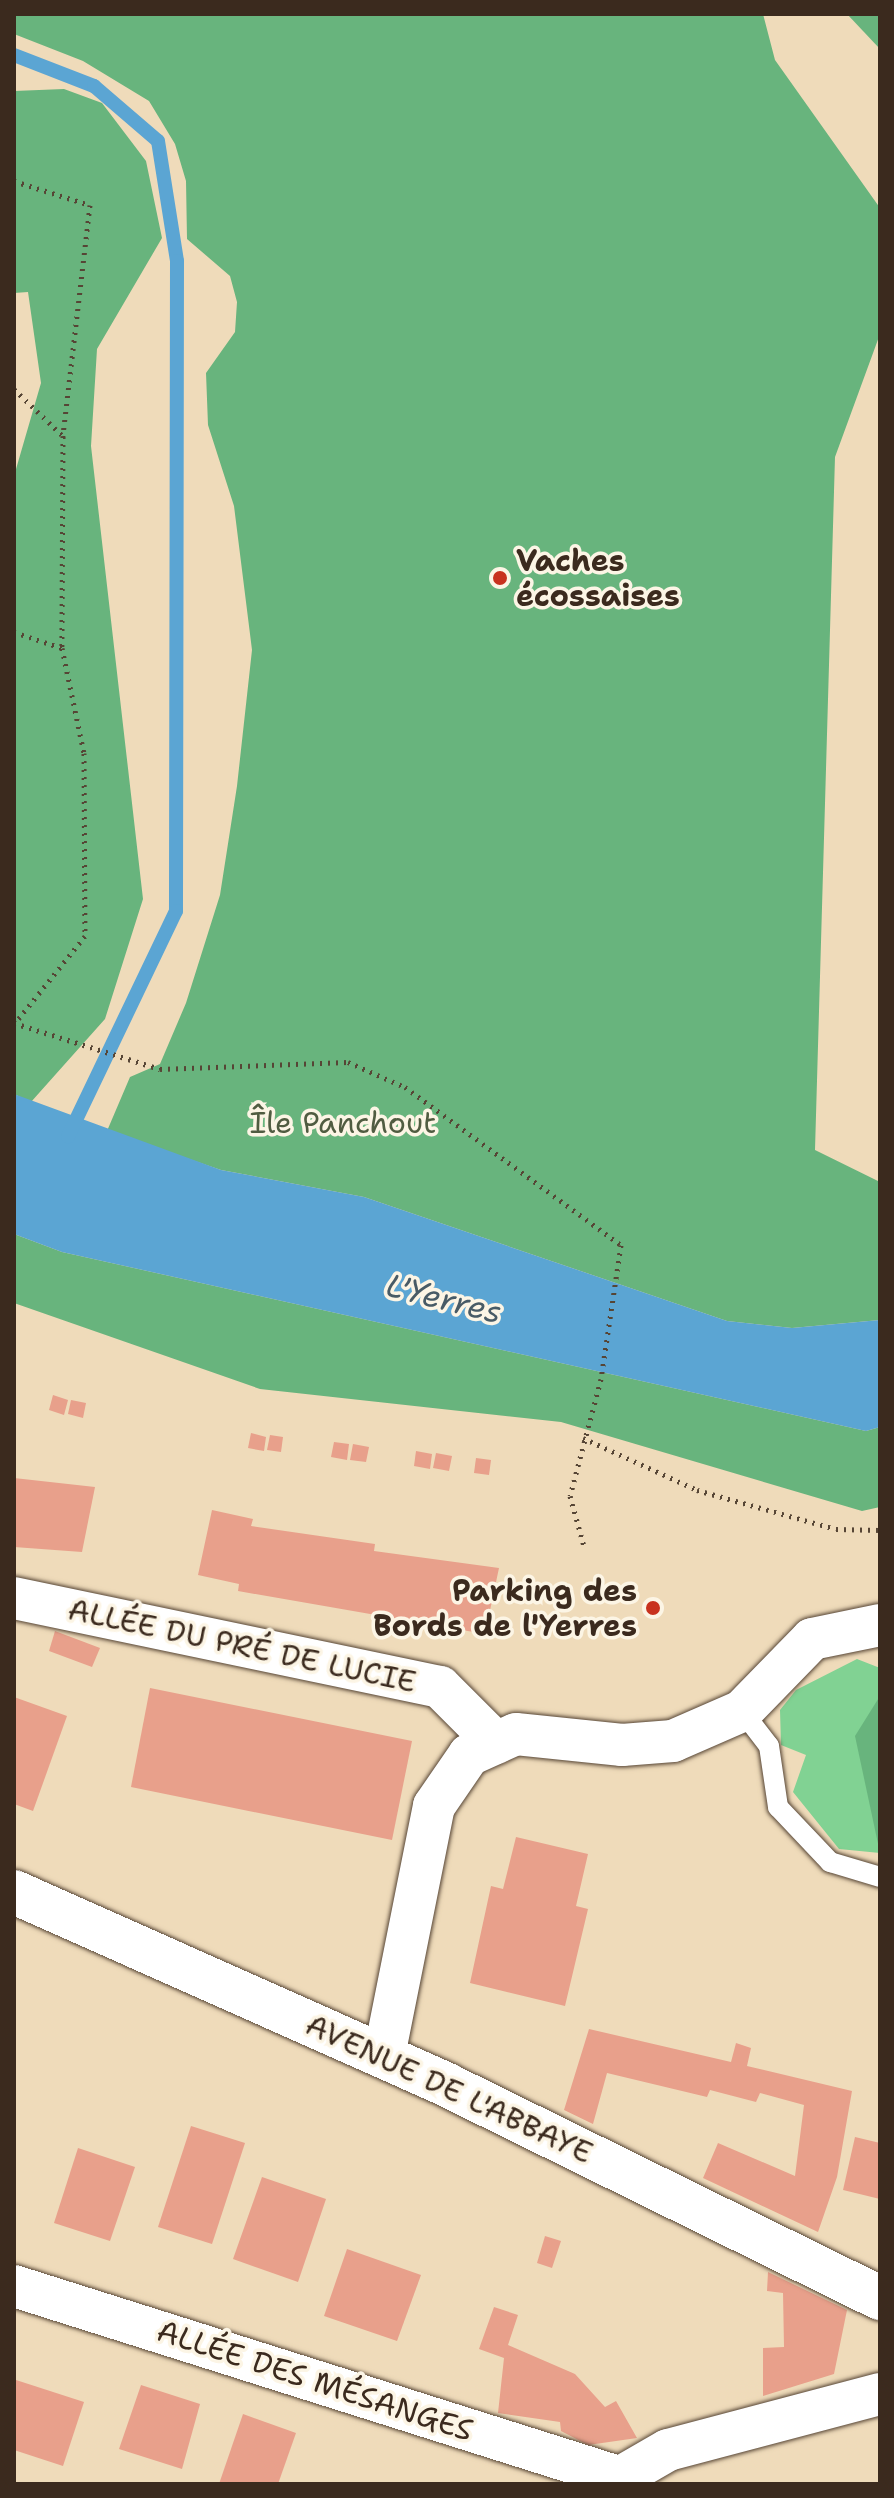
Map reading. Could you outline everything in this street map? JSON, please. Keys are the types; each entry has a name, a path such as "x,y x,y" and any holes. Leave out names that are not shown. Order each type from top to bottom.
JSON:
{"street":[{"name":"ALLÉE DU PRÉ DE LUCIE","path":"14,1598 440,1687 496,1743"},
{"path":"384,2056 434,1806 469,1755 516,1734 622,1745 673,1741 742,1711 812,1639 880,1625"},
{"name":"AVENUE DE L'ABBAYE","path":"14,1892 384,2056 880,2298"},
{"name":"ALLÉE DES MÉSANGES","path":"14,2286 612,2480"},
{"path":"612,2480 668,2450 880,2394"}],"lane":[{"path":"742,1711 769,1746 778,1807 830,1862 880,1877"}],"path":[{"path":"14,181 90,205 63,436 62,648 84,753 85,936 14,1023 160,1069 348,1062 405,1087 621,1245 601,1379 570,1496 584,1546"},
{"path":"14,389 63,436"},
{"path":"14,632 62,648"},
{"path":"583,1438 697,1490 836,1529 880,1530"}],"green space":[{"name":"Vaches écossaises","path":"14,14 763,14 775,60 880,208 880,334 835,457 815,1150 880,1182 880,1320 792,1328 727,1321 364,1197 221,1170 107,1131 130,1077 160,1064 186,1003 220,895 237,786 252,650 234,506 208,425 206,373 235,332 237,302 230,276 187,239 186,181 175,144 149,101 83,61 14,34"},
{"path":"847,14 880,14 880,49"},
{"path":"64,89 102,103 146,161 162,238 97,349 91,446 143,899 105,1019 31,1102 14,1094 14,476 41,383 28,292 14,293 14,91"},
{"path":"14,1234 62,1252 866,1431 880,1427 880,1507 862,1511 561,1422 260,1389 14,1303"},
{"path":"857,1659 880,1668 880,1853 839,1849 793,1792 806,1755 781,1745 780,1710 796,1690"},
{"path":"880,1696 880,1853 855,1736"}],"water":[{"name":"L'Yerres","path":"14,1094 221,1170 364,1197 727,1321 792,1328 880,1320 880,1427 866,1431 62,1252 14,1234"}],"building":[{"path":"53,1395 68,1400 64,1415 49,1410"},
{"path":"71,1400 86,1403 83,1418 68,1414"},
{"path":"251,1433 266,1437 264,1451 248,1448"},
{"path":"270,1435 283,1437 281,1452 267,1450"},
{"path":"334,1442 349,1444 347,1460 331,1457"},
{"path":"353,1444 369,1447 366,1462 350,1460"},
{"path":"416,1451 432,1454 430,1469 414,1466"},
{"path":"436,1453 452,1456 449,1471 433,1468"},
{"path":"476,1458 491,1460 489,1475 474,1473"},
{"path":"14,1478 95,1487 82,1552 14,1547"},
{"path":"212,1510 253,1519 251,1526 375,1544 374,1551 499,1568 485,1634 238,1591 239,1584 198,1575"},
{"path":"55,1631 100,1648 92,1667 49,1651"},
{"path":"150,1688 412,1741 392,1840 131,1787"},
{"path":"14,1697 67,1716 33,1811 14,1804"},
{"path":"516,1837 588,1854 576,1906 588,1909 565,2006 470,1983 491,1886 503,1889"},
{"path":"589,2029 731,2062 736,2043 751,2048 747,2066 852,2091 837,2177 818,2232 703,2178 718,2143 795,2176 804,2105 760,2093 756,2102 710,2090 707,2097 607,2073 593,2124 564,2110"},
{"path":"191,2126 245,2143 212,2244 158,2227"},
{"path":"855,2137 880,2143 880,2199 843,2190"},
{"path":"78,2148 135,2167 110,2241 54,2223"},
{"path":"262,2177 326,2199 298,2282 233,2259"},
{"path":"545,2236 561,2241 552,2268 537,2263"},
{"path":"347,2249 421,2275 397,2341 324,2316"},
{"path":"768,2272 847,2310 834,2374 763,2396 763,2348 784,2347 783,2293 767,2291"},
{"path":"494,2307 518,2315 508,2345 575,2374 605,2407 616,2401 637,2438 588,2445 561,2431 560,2422 498,2413 504,2358 479,2349"},
{"path":"16,2380 84,2402 63,2466 14,2450"},
{"path":"141,2385 200,2404 182,2469 119,2449"},
{"path":"243,2414 296,2433 278,2484 219,2484"}],"waterway":[{"path":"14,55 94,86 158,141 177,261 176,911 68,1136"}],"place":[{"name":"Vaches écossaises","path":"500,578"},
{"name":"Parking des Bords de l'Yerres","path":"653,1608"}],"park label":[{"name":"Île Panchout","path":"343,1123"}]}
